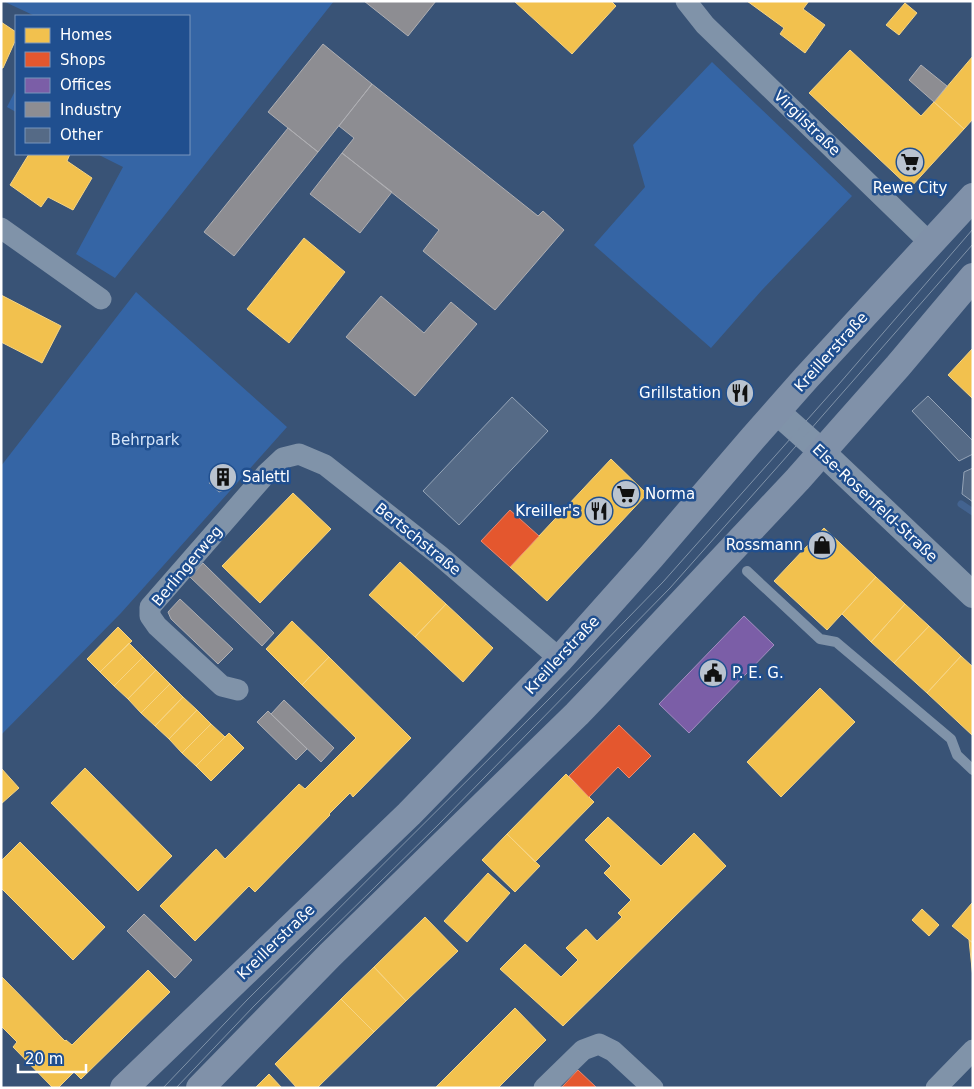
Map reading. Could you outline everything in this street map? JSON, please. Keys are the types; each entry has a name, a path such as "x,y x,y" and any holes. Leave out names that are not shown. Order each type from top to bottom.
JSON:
{"main road":[{"name":"Kreillerstraße","path":"124,1088 410,814 560,659 806,378 973,197"},
{"path":"200,1088 330,955 577,714 822,452 973,277"}],"street":[{"name":"Virgilstraße","path":"686,1 705,25 930,243"},
{"path":"1,228 101,299"},
{"name":"Else-Rosenfeld-Straße","path":"777,412 822,452 973,596"},
{"name":"Bertschstraße","path":"266,474 283,458 299,454 325,465 439,555 560,659"},
{"name":"Berlingerweg","path":"238,690 222,686 157,626 150,616 150,607 266,474"},
{"path":"544,1088 583,1050 599,1044 613,1051 653,1088"},
{"path":"936,1088 973,1050"}],"lane":[{"path":"746,571 820,639 836,642 951,739 956,754 973,770"}],"green space":[{"path":"3,1 334,1 115,278 76,254 123,167 99,155 190,155 190,15 33,15"},
{"path":"712,62 852,196 762,290 711,348 594,245 645,187 633,145"},
{"path":"15,91 15,111 7,107"},
{"name":"Behrpark","path":"136,292 287,427 121,613 1,735 1,466"}],"building: Homes":[{"path":"514,1 611,1 616,6 572,54"},
{"path":"747,1 809,1 803,9 825,25 805,53 780,34 784,28"},
{"path":"905,3 917,13 899,35 886,25"},
{"path":"1,22 15,31 15,41 3,68 1,68"},
{"path":"850,50 921,116 934,102 964,129 910,188 809,93"},
{"path":"973,56 973,119 964,129 934,102"},
{"path":"28,155 70,155 67,161 92,178 73,210 48,197 41,207 10,185"},
{"path":"304,238 345,272 289,343 247,309"},
{"path":"1,295 61,326 42,363 1,342"},
{"path":"973,348 973,399 948,375"},
{"path":"611,459 647,494 547,601 510,567"},
{"path":"293,493 331,529 260,603 222,566"},
{"path":"824,528 876,577 827,630 774,581"},
{"path":"400,562 446,604 415,637 369,595"},
{"path":"876,577 905,604 871,642 842,614"},
{"path":"446,604 493,648 463,682 415,637"},
{"path":"905,604 929,626 894,663 871,642"},
{"path":"292,621 329,657 302,685 266,649"},
{"path":"929,626 961,656 927,693 894,663"},
{"path":"118,627 132,641 100,672 87,659"},
{"path":"129,643 143,657 114,686 100,672"},
{"path":"961,656 973,667 973,736 927,693"},
{"path":"143,657 156,670 128,699 114,686"},
{"path":"329,657 411,738 353,797 350,793 255,892 249,886 195,941 160,906 216,849 225,859 299,784 305,789 356,738 302,685"},
{"path":"156,670 170,684 141,713 128,699"},
{"path":"170,684 183,697 155,726 141,713"},
{"path":"820,688 855,722 781,797 747,762"},
{"path":"183,697 197,710 169,739 155,726"},
{"path":"197,710 211,724 182,753 169,739"},
{"path":"211,724 225,737 196,766 182,753"},
{"path":"229,733 244,748 211,781 196,766"},
{"path":"1,768 19,788 1,804"},
{"path":"85,768 172,856 138,891 51,803"},
{"path":"566,774 594,802 535,862 507,834"},
{"path":"608,817 661,866 694,833 726,866 563,1026 500,969 525,944 561,977 578,960 566,948 586,929 597,941 622,917 618,913 631,900 604,873 611,866 585,840"},
{"path":"507,834 540,866 515,892 482,860"},
{"path":"20,842 105,927 73,960 1,888 1,861"},
{"path":"488,873 510,893 467,942 444,921"},
{"path":"973,903 973,943 952,926"},
{"path":"922,909 939,925 929,936 912,920"},
{"path":"425,917 458,951 406,1001 374,967"},
{"path":"969,940 973,943 973,978"},
{"path":"374,967 406,1001 374,1032 341,999"},
{"path":"148,970 170,992 81,1079 74,1072 58,1088 53,1088 13,1047 17,1042 1,1026 1,976 65,1041 72,1045"},
{"path":"341,999 374,1032 317,1088 297,1088 275,1064"},
{"path":"515,1008 546,1040 498,1088 435,1088"},
{"path":"269,1074 282,1088 255,1088"}],"building: Shops":[{"path":"739,383 748,392 739,400 730,392"},
{"path":"510,510 539,536 510,567 481,541"},
{"path":"619,725 651,756 629,778 618,767 589,797 569,776"},
{"path":"578,1070 597,1088 561,1088"}],"building: Offices":[{"path":"744,616 774,645 689,733 659,704"}],"building: Industry":[{"path":"364,1 436,1 408,36"},
{"path":"323,44 372,84 318,152 268,112"},
{"path":"921,65 947,86 934,102 909,80"},
{"path":"372,84 538,216 543,211 564,230 495,310 423,251 439,230 342,153 354,138 339,126"},
{"path":"288,128 318,152 234,256 204,232"},
{"path":"342,153 392,192 360,233 310,194"},
{"path":"381,296 424,333 451,302 477,324 415,396 346,337"},
{"path":"203,563 274,633 262,646 190,577"},
{"path":"180,599 233,649 218,664 171,619 168,612"},
{"path":"284,700 334,748 321,762 271,714"},
{"path":"268,711 307,749 296,760 257,722"},
{"path":"144,914 192,960 175,978 127,931"}],"building: Other":[{"path":"928,396 973,441 973,454 959,461 912,411"},
{"path":"512,397 548,431 459,525 423,491"},
{"name":"Salettl","path":"225,464 236,473 229,481 227,489 219,492 209,483"},
{"path":"973,468 973,502 962,494 964,472"}],"waterway":[{"path":"961,504 973,512"}],"tram line":[{"path":"163,1088 247,1000 552,696 663,582 839,384 973,229"},
{"path":"176,1088 254,1006 439,824 670,588 973,244"}],"place":[{"name":"Rewe City","path":"910,162"},
{"name":"Grillstation","path":"740,393"},
{"name":"Salettl","path":"223,477"},
{"name":"Norma","path":"626,494"},
{"name":"Kreiller's","path":"599,511"},
{"name":"Rossmann","path":"822,545"},
{"name":"P. E. G.","path":"713,673"}]}
